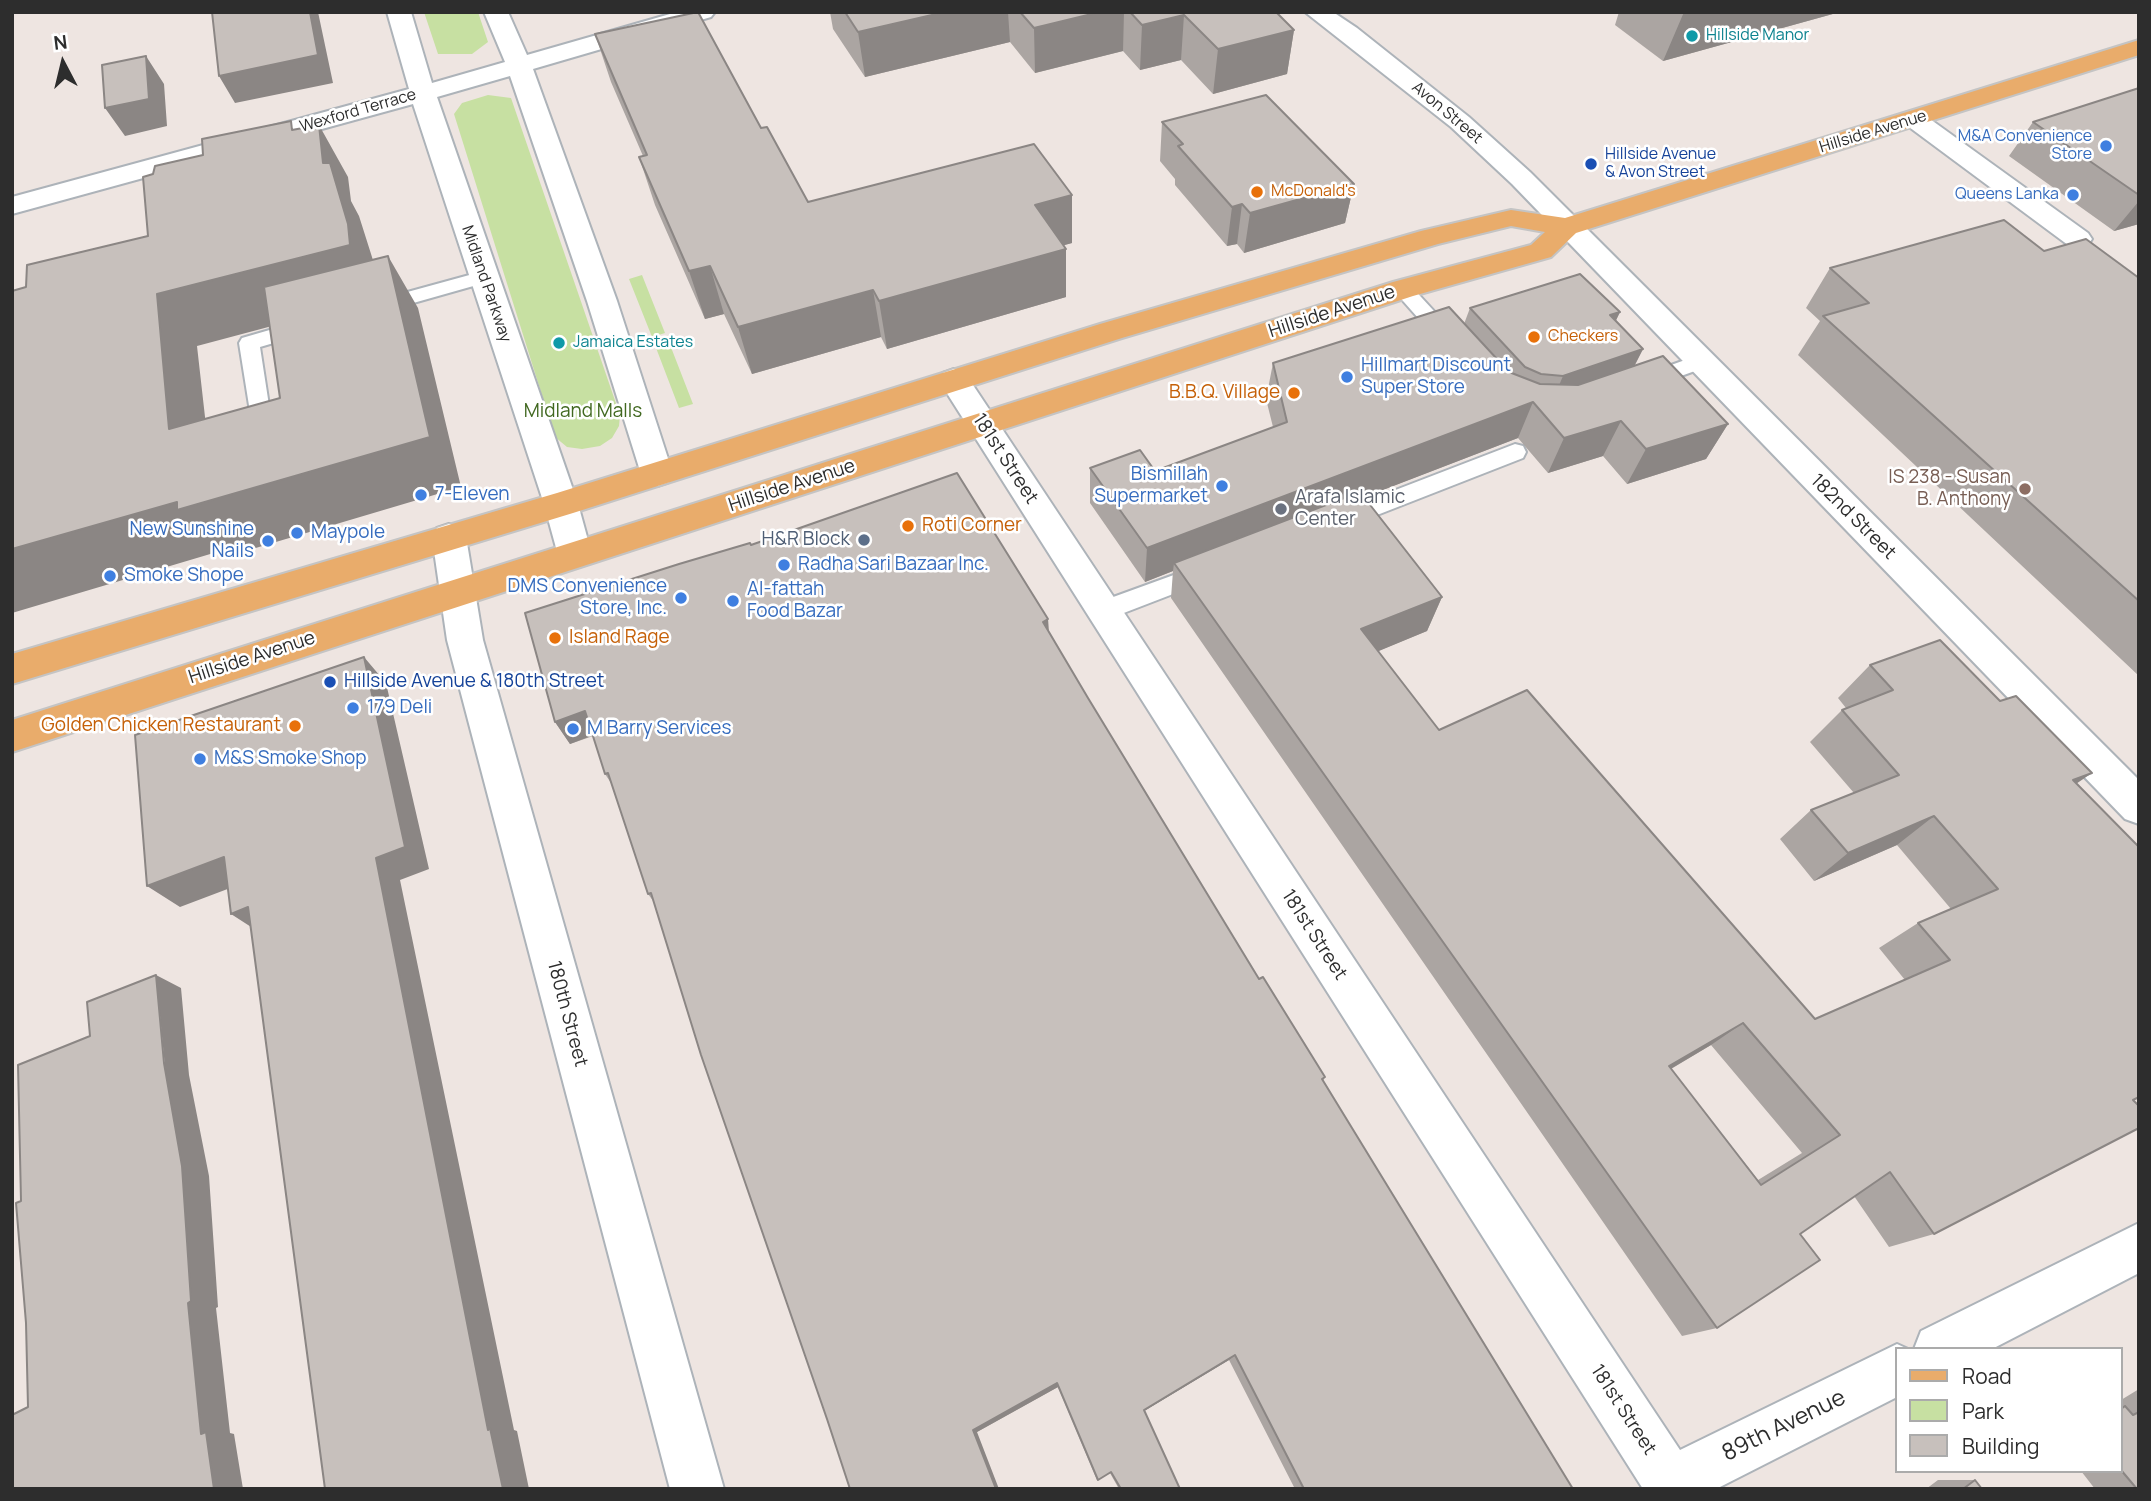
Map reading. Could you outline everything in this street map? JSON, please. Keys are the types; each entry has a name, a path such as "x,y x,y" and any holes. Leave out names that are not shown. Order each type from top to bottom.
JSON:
{"main road":[{"name":"Hillside Avenue","path":"12,669 561,504 954,380 1431,237 1511,218 1566,227 2139,47"},
{"name":"Hillside Avenue","path":"12,736 345,628 459,595 575,555 1403,289 1541,251 1566,227"},
{"path":"575,555 621,532 652,508 659,492 657,474"}],"street":[{"name":"Midland Parkway","path":"399,12 423,93 561,504 575,555"},
{"path":"496,12 519,65 602,301 657,474"},
{"name":"Wexford Terrace","path":"12,206 423,93 703,12"},
{"name":"Avon Street","path":"1317,12 1349,33 1460,122 1521,178 1566,227"},
{"path":"1914,119 2078,239"},
{"name":"182nd Street","path":"1566,227 2139,807"},
{"name":"181st Street","path":"954,380 1673,1486"},
{"name":"180th Street","path":"449,537 465,640 696,1489"},
{"path":"1943,1347 2139,1247"},
{"name":"89th Avenue","path":"1673,1486 1896,1371"}],"lane":[{"path":"356,313 484,277"},
{"path":"1403,289 1461,353"},
{"path":"264,446 249,343 329,320"},
{"path":"1628,388 1699,362"},
{"path":"1324,526 1516,452"},
{"path":"1104,611 1221,566"}],"green space":[{"path":"424,12 478,12 488,42 472,54 438,54"},
{"name":"Midland Malls","path":"488,95 511,98 620,415 619,426 612,438 600,446 582,449 567,447 555,437 454,114 462,103"},
{"path":"642,275 665,333 652,337 629,279"},
{"path":"667,337 693,404 679,408 653,340"}],"building":[{"path":"212,12 310,12 318,55 219,76"},
{"path":"698,12 761,128 767,127 808,202 1034,144 1072,195 1035,205 1066,249 879,301 873,290 738,327 710,266 689,271 639,157 647,155 595,34"},
{"path":"845,12 945,12 858,32"},
{"path":"1020,12 1100,12 1034,28"},
{"path":"1130,12 1276,12 1294,30 1218,49 1184,15 1142,25"},
{"path":"146,56 149,99 105,108 102,65"},
{"path":"2139,88 2139,195 2033,122"},
{"path":"1266,95 1354,184 1250,213 1242,204 1232,207 1178,146 1183,144 1162,122"},
{"path":"291,121 292,130 319,125 323,163 330,163 348,224 350,245 157,294 169,429 280,398 264,287 388,256 430,437 177,510 177,502 12,549 12,291 26,287 27,265 148,236 143,177 153,174 155,166 203,155 202,139"},
{"path":"2004,220 2044,251 2086,239 2139,278 2139,601 1823,316 1869,303 1830,268"},
{"path":"1580,274 1620,312 1610,315 1643,349 1563,376 1541,374 1525,367 1470,308"},
{"path":"1449,307 1509,372 1540,384 1578,385 1663,356 1728,424 1646,449 1621,421 1564,438 1533,402 1147,548 1090,468 1140,450 1155,471 1287,422 1273,363"},
{"path":"957,473 1048,619 1043,622 1088,698 1259,979 1263,977 1325,1077 1322,1079 1573,1489 1304,1489 1235,1355 1144,1410 1180,1489 1121,1489 1111,1472 1098,1480 1057,1383 973,1430 996,1489 850,1489 701,1055 651,893 648,894 585,711 555,722 525,613 679,564 750,543 751,545"},
{"path":"1360,492 1442,597 1361,629 1439,730 1527,690 1815,1019 1950,960 1918,923 1998,889 1934,816 1848,853 1811,810 1899,775 1842,710 1893,690 1870,665 1940,640 2000,701 2016,696 2092,773 2073,780 2139,847 2139,1097 2133,1100 2139,1106 2139,1128 1934,1234 1890,1172 1800,1234 1820,1260 1717,1328 1174,563","holes":["1743,1023 1840,1135 1761,1185 1669,1066"]},
{"path":"364,657 405,847 376,858 488,1430 490,1428 503,1489 325,1489 248,907 231,914 224,857 147,886 135,735"},
{"path":"156,975 164,1063 182,1166 191,1301 188,1303 201,1434 206,1432 214,1489 12,1489 12,1415 28,1407 26,1323 16,1203 21,1201 18,1065 90,1036 87,1002"},
{"path":"2125,1406 2133,1415 2139,1412 2139,1489 2123,1472"},
{"path":"1975,1480 1982,1489 1963,1489"}],"place":[{"name":"Hillside Manor","path":"1692,36"},
{"name":"M&A Convenience Store","path":"2106,146"},
{"name":"Hillside Avenue & Avon Street","path":"1591,164"},
{"name":"McDonald's","path":"1257,192"},
{"name":"Queens Lanka","path":"2073,195"},
{"name":"Checkers","path":"1534,337"},
{"name":"Jamaica Estates","path":"559,343"},
{"name":"Hillmart Discount Super Store","path":"1347,377"},
{"name":"B.B.Q. Village","path":"1294,393"},
{"name":"Bismillah Supermarket","path":"1222,486"},
{"name":"IS 238 - Susan B. Anthony","path":"2025,489"},
{"name":"7-Eleven","path":"421,495"},
{"name":"Arafa Islamic Center","path":"1281,509"},
{"name":"Roti Corner","path":"908,526"},
{"name":"Maypole","path":"297,533"},
{"name":"H&R Block","path":"864,540"},
{"name":"New Sunshine Nails","path":"268,541"},
{"name":"Radha Sari Bazaar Inc.","path":"784,565"},
{"name":"Smoke Shope","path":"110,576"},
{"name":"DMS Convenience Store, Inc.","path":"681,598"},
{"name":"Al-fattah Food Bazar","path":"733,601"},
{"name":"Island Rage","path":"555,638"},
{"name":"Hillside Avenue & 180th Street","path":"330,682"},
{"name":"179 Deli","path":"353,708"},
{"name":"Golden Chicken Restaurant","path":"295,726"},
{"name":"M Barry Services","path":"573,729"},
{"name":"M&S Smoke Shop","path":"200,759"}]}
